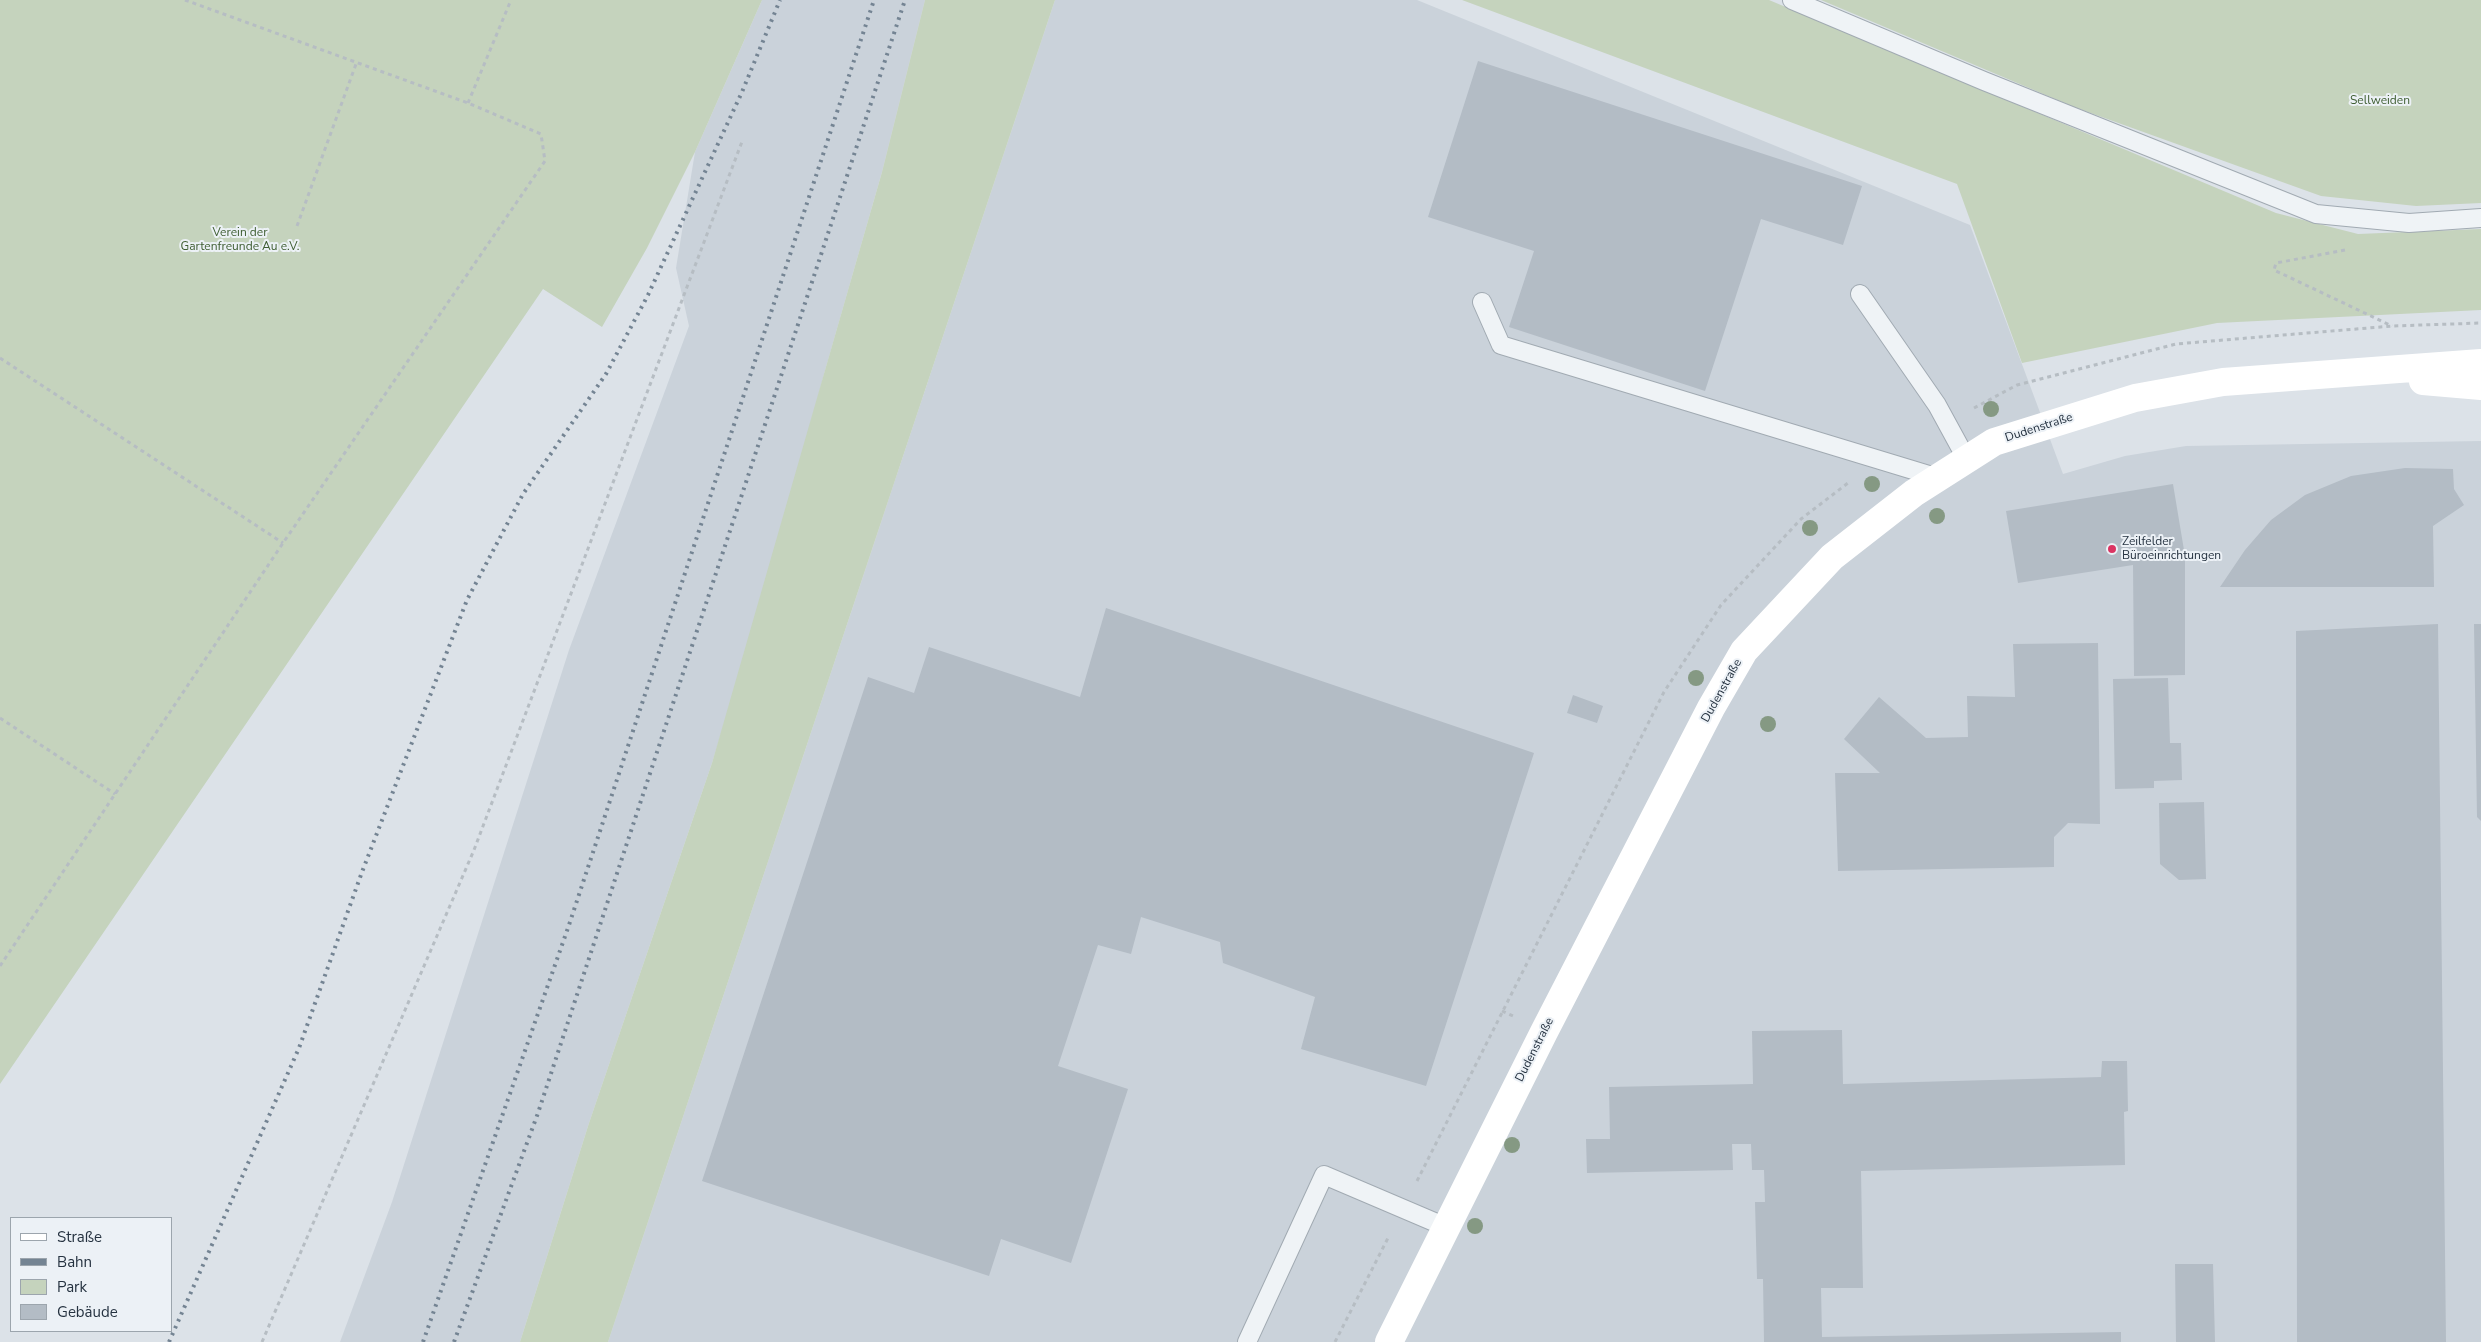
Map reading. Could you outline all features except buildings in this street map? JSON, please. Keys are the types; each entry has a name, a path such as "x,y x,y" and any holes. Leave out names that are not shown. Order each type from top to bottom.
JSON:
{"street":[{"name":"Dudenstraße","path":"1389,1342 1544,1032 1711,708 1744,651 1832,557 1914,492 1994,442 2135,398 2223,382 2481,363"},
{"name":"Dudenstraße","path":"2344,373 2481,386"}],"lane":[{"path":"1792,0 1984,81 2316,214 2410,222 2481,218"},
{"path":"1860,294 1948,422 1967,460"},
{"path":"1482,302 1501,345 1939,478"},
{"path":"1246,1342 1324,1175 1446,1227"}],"path":[{"path":"0,966 283,543 545,162 541,134 468,103 356,64 185,0"},
{"path":"468,103 511,0"},
{"path":"297,226 356,64"},
{"path":"262,1342 474,850 743,140"},
{"path":"2352,248 2276,263 2274,270 2392,326"},
{"path":"1948,422 2018,385 2176,344 2392,326 2481,322"},
{"path":"0,358 283,543"},
{"path":"1335,1342 1664,692 1721,605 1801,519 1880,460"},
{"path":"0,718 115,794"}],"shaded area":[{"path":"762,0 925,0 882,172 826,367 770,574 712,763 589,1123 520,1342 340,1342 392,1202 569,650 689,326 676,268 695,152"},
{"path":"1055,0 1417,0 1970,225 2063,474 2125,456 2186,446 2481,441 2481,1342 608,1342"}],"green space":[{"name":"Verein der Gartenfreunde Au e.V.","path":"0,0 762,0 695,152 647,248 602,327 543,289 0,1084"},
{"path":"925,0 1055,0 608,1342 520,1342 589,1123 712,763 882,172"},
{"path":"1462,0 1769,0 2276,213 2358,234 2481,229 2481,310 2217,323 2022,363 1957,184"},
{"name":"Sellweiden","path":"1821,0 2481,0 2481,203 2416,206 2321,196 2074,107"}],"railway":[{"path":"169,1342 299,1048 362,872 467,600 523,494 606,374 648,295 742,92 780,0"},
{"path":"423,1342 569,925 874,0"},
{"path":"454,1342 538,1113 905,0"}],"place":[{"name":"Zeilfelder Büroeinrichtungen","path":"2112,549"}]}
